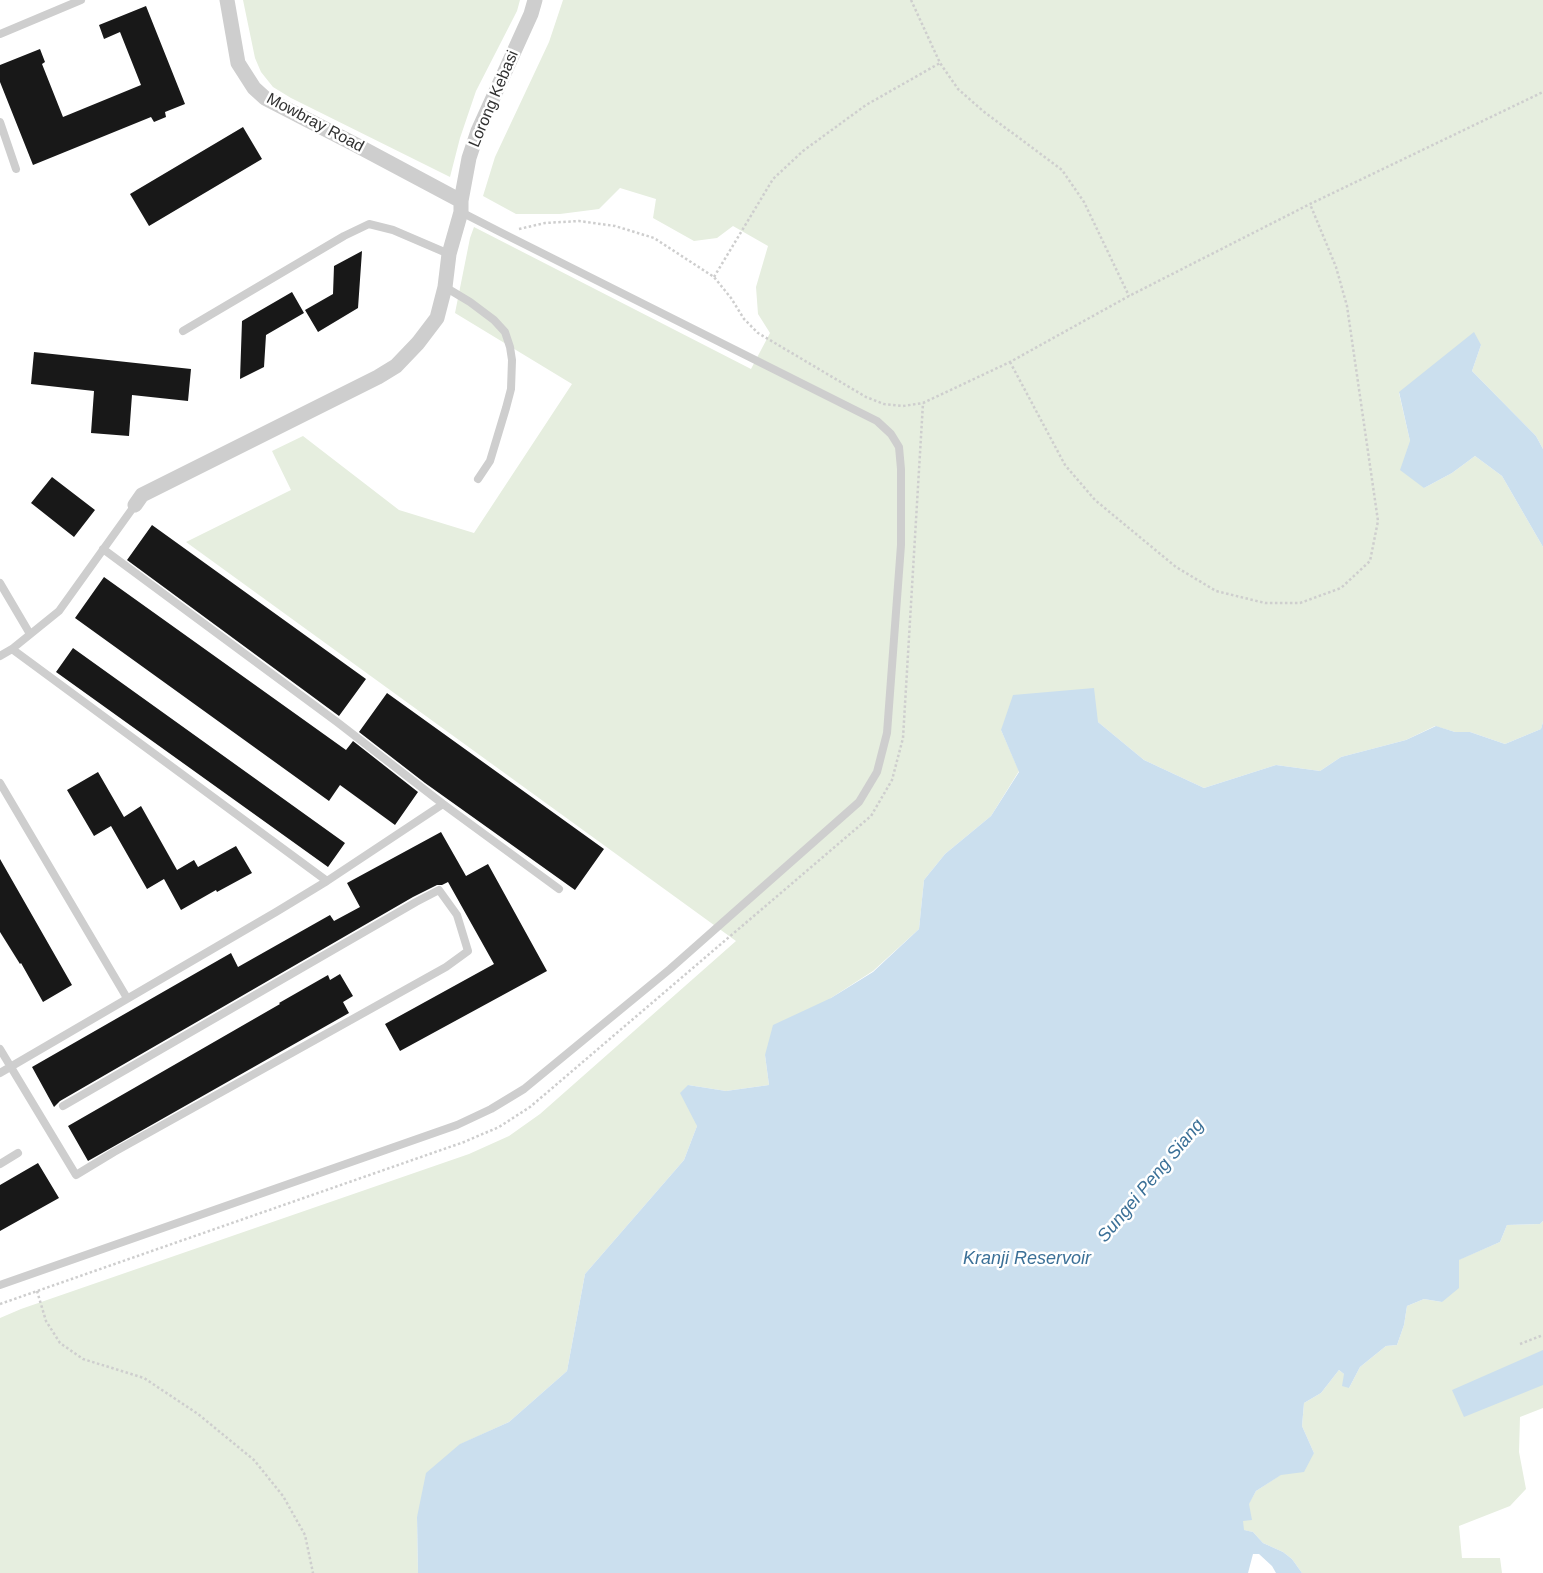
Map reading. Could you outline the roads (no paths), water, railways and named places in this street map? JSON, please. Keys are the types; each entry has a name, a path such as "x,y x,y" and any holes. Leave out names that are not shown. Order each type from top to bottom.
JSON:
{"street":[{"name":"Mowbray Road","path":"227,0 238,63 254,88 265,98 461,207"},
{"name":"Lorong Kebasi","path":"135,505 142,495 378,377 396,366 418,343 437,318 445,287 449,254 461,207 469,158 478,131 531,14 535,0"}],"lane":[{"path":"0,34 81,0"},
{"path":"0,122 16,169"},
{"path":"0,1284 458,1125 491,1109 524,1089 670,969 859,802 877,772 888,733 901,545 901,469 899,448 891,434 877,421 502,233 461,207"},
{"path":"183,330 336,241 369,224 394,230 449,254"},
{"path":"445,287 470,302 494,320 505,332 510,347 512,360 511,389 490,461 478,479"},
{"path":"0,656 12,649 59,611 135,505"},
{"path":"103,549 337,722 443,804 559,888"},
{"path":"0,583 30,634"},
{"path":"12,649 327,881"},
{"path":"0,783 127,998"},
{"path":"0,1073 327,881 443,804"},
{"path":"0,1049 76,1175 446,967 468,951 457,915 439,890 63,1106"},
{"path":"0,1164 18,1153"}],"water":[{"path":"1474,332 1481,345 1472,371 1536,436 1543,449 1543,547 1502,476 1475,456 1452,473 1424,488 1400,470 1410,441 1399,392"},
{"name":"Kranji Reservoir","path":"1094,688 1098,722 1144,760 1204,788 1276,765 1320,771 1341,757 1406,740 1436,726 1455,732 1470,732 1505,744 1541,729 1543,722 1543,1221 1540,1224 1507,1225 1500,1242 1459,1260 1459,1288 1442,1302 1424,1299 1407,1306 1404,1325 1397,1345 1386,1346 1360,1367 1349,1388 1342,1386 1344,1374 1339,1370 1321,1393 1304,1403 1302,1426 1314,1453 1304,1472 1281,1475 1256,1491 1249,1504 1252,1520 1243,1521 1244,1530 1253,1532 1263,1543 1283,1552 1292,1559 1302,1573 1276,1573 1272,1566 1259,1554 1253,1554 1248,1573 418,1573 417,1517 426,1473 460,1444 509,1422 567,1371 585,1274 684,1160 697,1126 680,1093 688,1085 726,1091 769,1085 765,1055 773,1025 831,998 873,972 919,929 924,880 945,854 991,816 1019,772 1001,730 1013,695"},
{"path":"1543,1350 1543,1385 1464,1417 1452,1390"}],"water label":[{"name":"Sungei Peng Siang","path":"1151,1181"}]}
